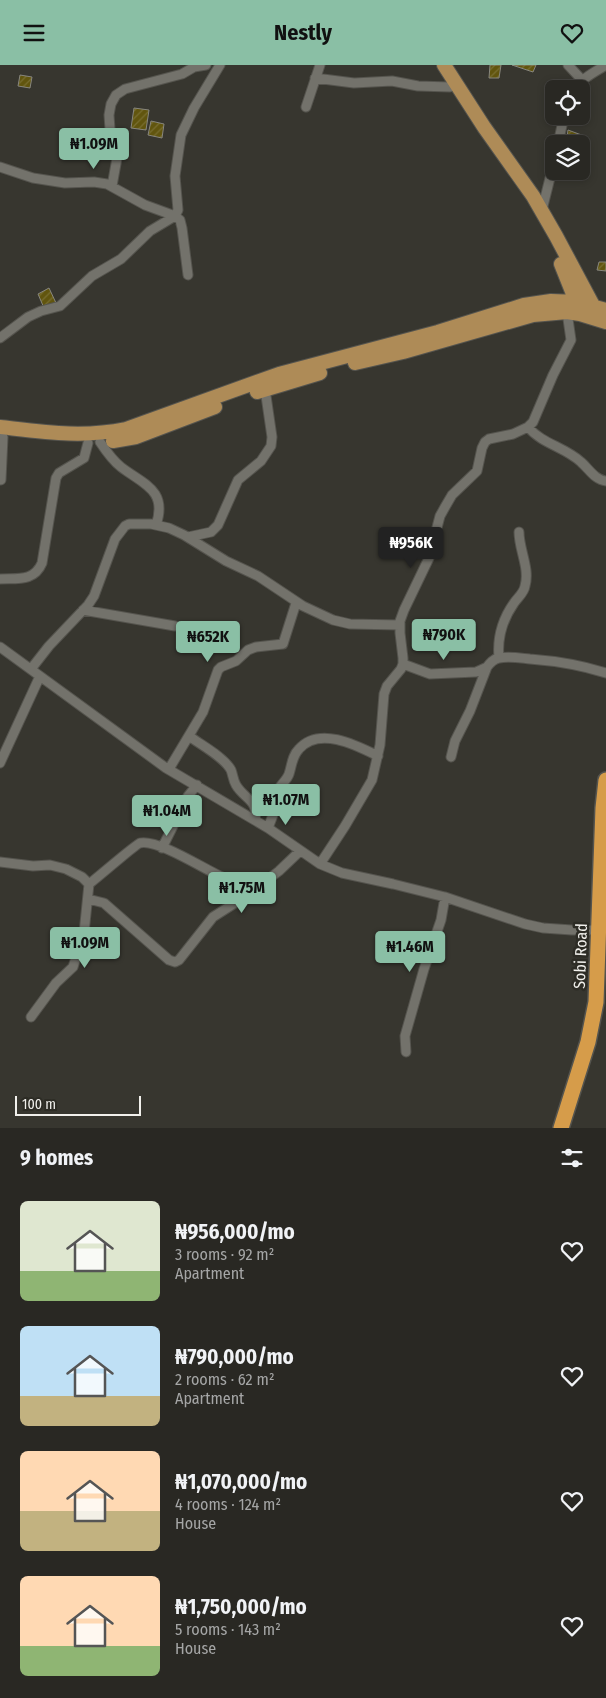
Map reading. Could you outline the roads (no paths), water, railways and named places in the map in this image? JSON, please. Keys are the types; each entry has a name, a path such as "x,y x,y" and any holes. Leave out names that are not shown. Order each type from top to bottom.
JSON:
{"highway":[{"name":"Sobi Road","path":"561,1128 593,1021 602,930 606,780"}],"main road":[{"path":"436,65 484,139 527,199 550,239 574,310"},
{"path":"444,65 542,210 601,315"},
{"path":"1,433 70,435 101,434 126,429 279,374 438,332 524,305 551,301 574,310 601,315"},
{"path":"1,433 76,444 136,437 265,389 344,366 403,352 533,315 574,310"}],"street":[{"path":"112,186 119,147 118,141 110,129 109,115 116,95 125,89 182,74 194,67 206,65"},
{"path":"0,337 28,317 60,306 92,276 121,259 150,231 175,216 178,210 175,176 181,135 194,108 220,65"},
{"path":"306,107 320,65"},
{"path":"568,65 582,80 606,65"},
{"path":"315,78 342,82 392,81 434,88 450,87"},
{"path":"0,167 33,178 65,183 94,182 112,186 145,205 175,216 180,220 182,228 188,275"},
{"path":"542,210 550,180"},
{"path":"320,864 372,780 378,756 384,694 401,669 402,664 400,625 404,610 429,558 440,516 452,495 477,471 485,442 499,436 513,434 528,427 533,422 553,375 571,340 574,310"},
{"path":"188,537 212,532 218,525 238,480 261,461 271,446 272,437 265,389"},
{"path":"528,427 535,435 571,454 598,479 606,481"},
{"path":"1,433 1,479"},
{"path":"0,579 27,577 35,574 39,569 42,563 56,478 60,473 84,458 94,443 120,467 152,489 157,498 159,510 156,525"},
{"path":"31,669 49,645 94,595 114,539 119,532 129,525 169,527 226,561 258,576 296,603 333,620 350,624 400,625"},
{"path":"499,658 500,633 505,618 525,589 526,584 526,566 519,540 519,532"},
{"path":"169,769 203,712 218,670 236,661 248,650 256,647 283,644 296,603"},
{"path":"82,610 176,625"},
{"path":"0,647 169,769 268,828 320,864 342,873 445,897 534,926 572,930 602,930"},
{"path":"402,664 430,674 476,672 499,658 513,657 577,665 606,673"},
{"path":"451,757 486,667"},
{"path":"0,763 40,676"},
{"path":"188,736 214,754 232,772 235,784 254,804 256,810 255,820"},
{"path":"268,828 279,788 288,776 292,759 298,749 305,743 319,737 344,742 378,756"},
{"path":"162,848 188,796 196,785"},
{"path":"31,1017 56,983 73,967 84,933 89,884 135,846 141,843 162,848 186,857 221,876 254,890"},
{"path":"88,899 104,903 169,960 175,962 179,960 214,917 279,871 300,851"},
{"path":"0,862 33,866 50,865 66,869 82,877 89,884"},
{"path":"406,1052 405,1036 424,969 441,920 445,897"}]}
